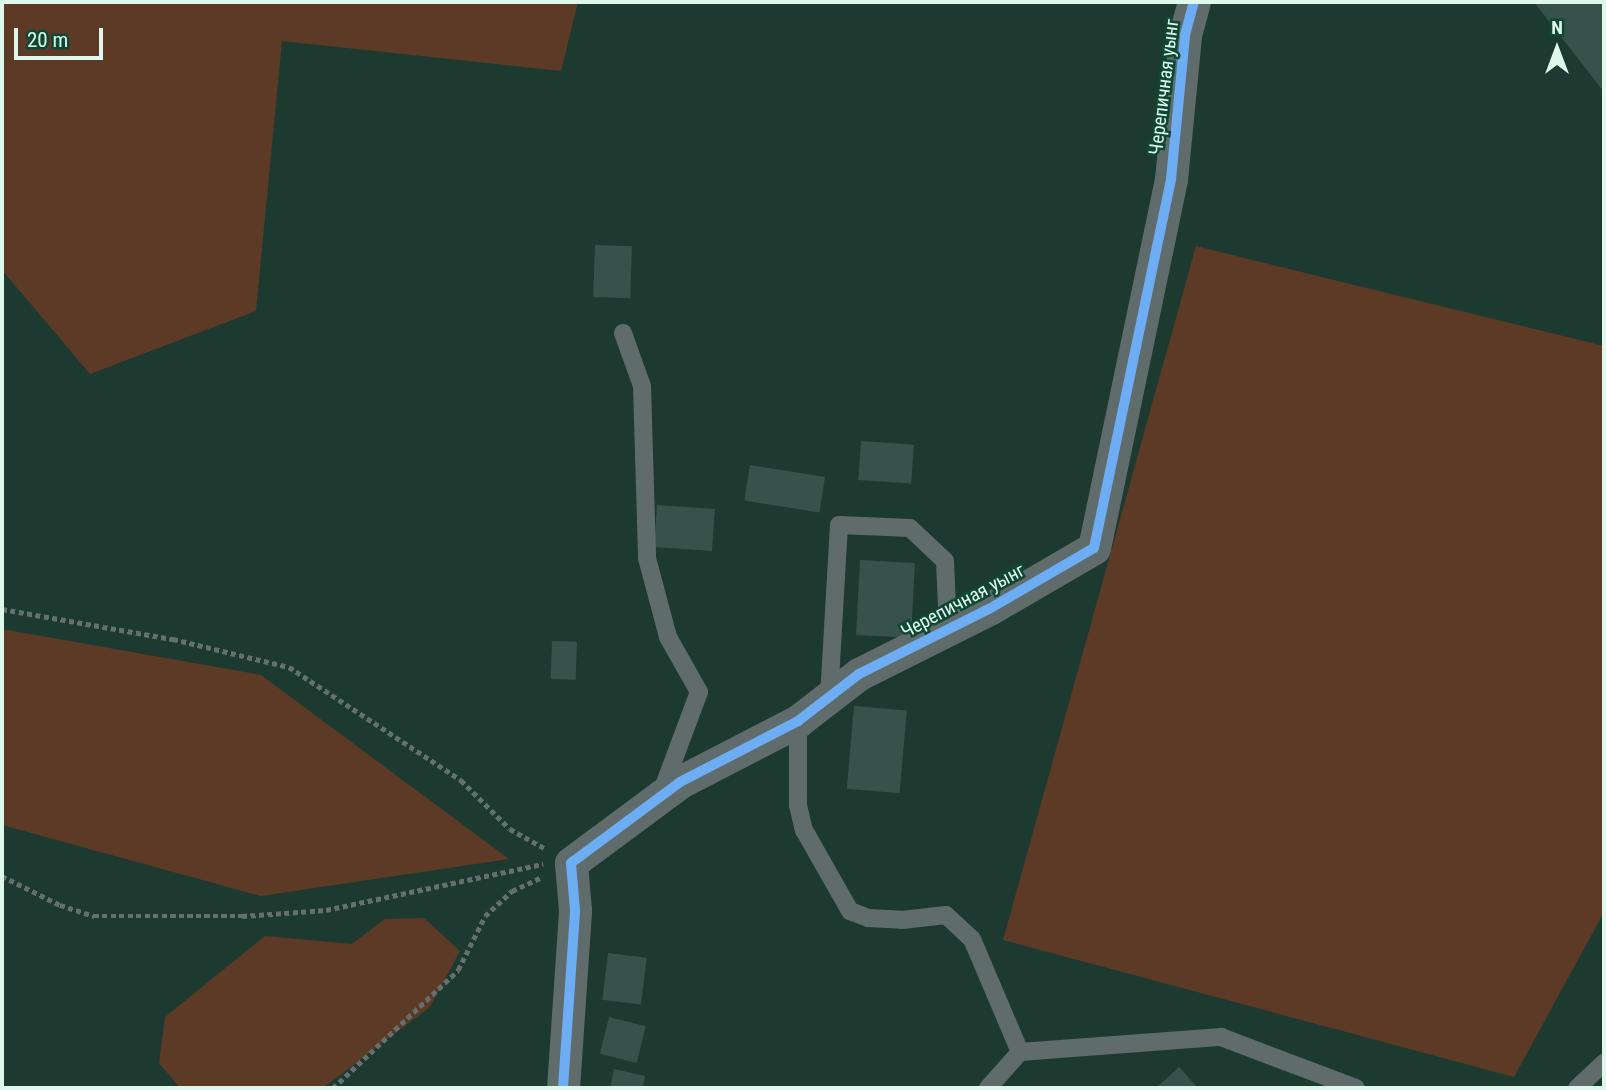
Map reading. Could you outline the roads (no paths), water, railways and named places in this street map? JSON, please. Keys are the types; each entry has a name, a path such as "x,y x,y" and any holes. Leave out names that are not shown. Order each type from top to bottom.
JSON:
{"street":[{"name":"Черепичная уынг","path":"563,1088 575,910 571,863 680,782 798,722 859,674 948,630 1094,548 1171,179 1185,35 1194,2"}],"lane":[{"path":"622,333 642,386 647,558 668,637 699,692 660,797"},
{"path":"829,698 839,525 910,528 945,561 948,630"},
{"path":"798,722 798,805 804,830 850,911 868,918 902,920 946,915 972,939 1020,1052"},
{"path":"988,1088 1020,1052 1221,1037 1324,1085 1356,1088"},
{"path":"1577,1088 1604,1063"}]}
